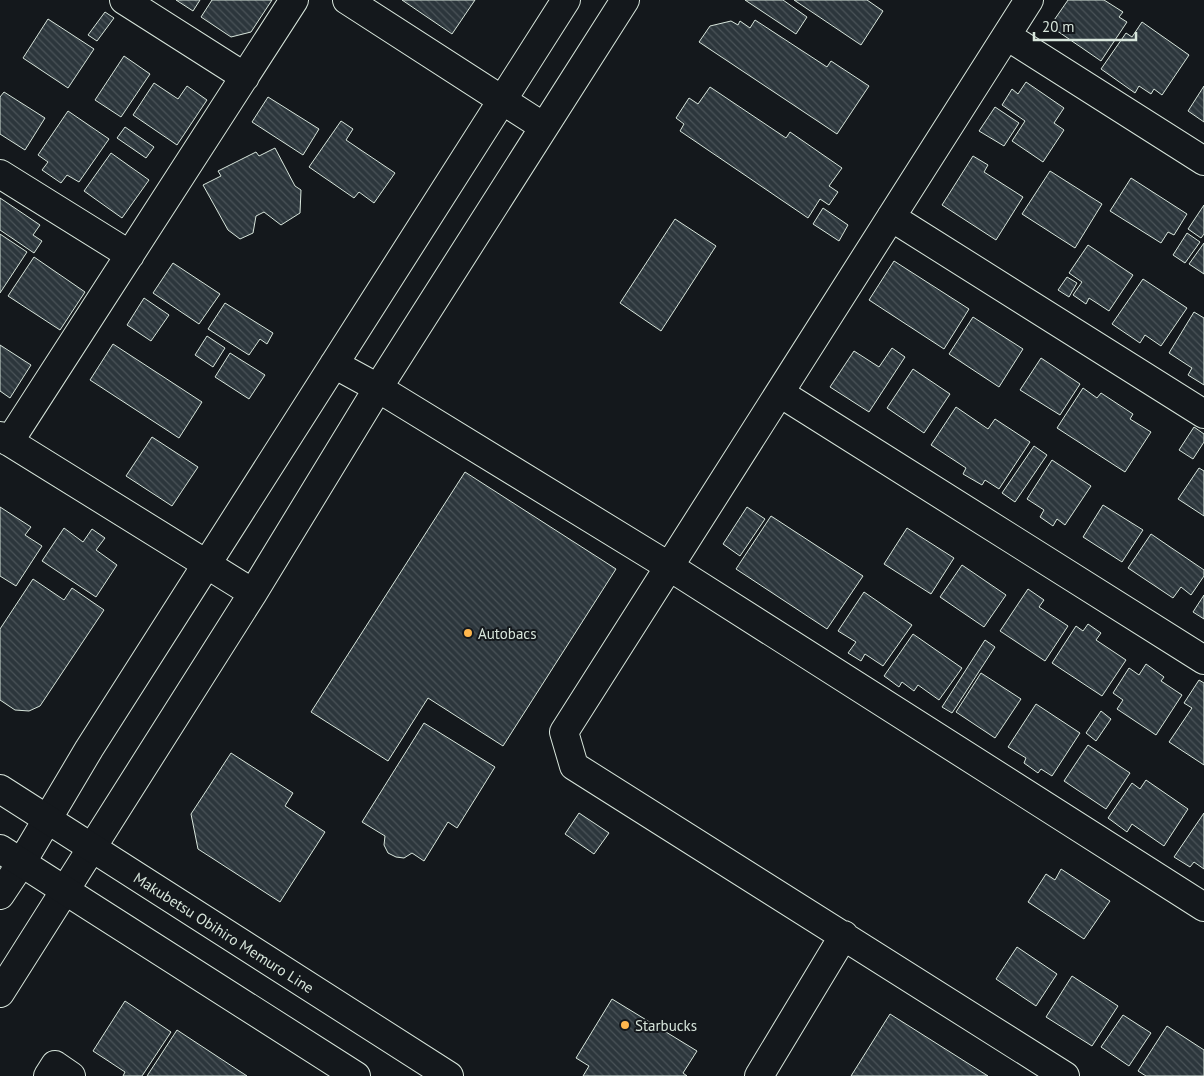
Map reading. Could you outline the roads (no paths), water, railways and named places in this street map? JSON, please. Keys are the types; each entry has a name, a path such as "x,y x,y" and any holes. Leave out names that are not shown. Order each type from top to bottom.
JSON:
{"street":[{"path":"124,0 245,77"},
{"path":"253,593 4,439 130,255 294,0"},
{"path":"347,0 544,127"},
{"path":"0,895 11,855 48,819 89,749 566,0"},
{"path":"0,993 253,593 378,388 625,0"},
{"path":"1029,0 564,732 574,766 1065,1076"},
{"path":"1007,36 1204,161"},
{"path":"0,174 130,255"},
{"path":"891,217 1204,414"},
{"path":"334,364 378,388 670,567 1204,907"},
{"path":"780,394 1204,660"},
{"name":"Makubetsu Obihiro Memuro Line","path":"0,789 449,1076"},
{"path":"11,855 356,1076"},
{"path":"759,1076 844,935"},
{"path":"48,1076 55,1065 71,1076"}],"place":[{"name":"Autobacs","path":"468,633"},
{"name":"Starbucks","path":"625,1025"}]}
